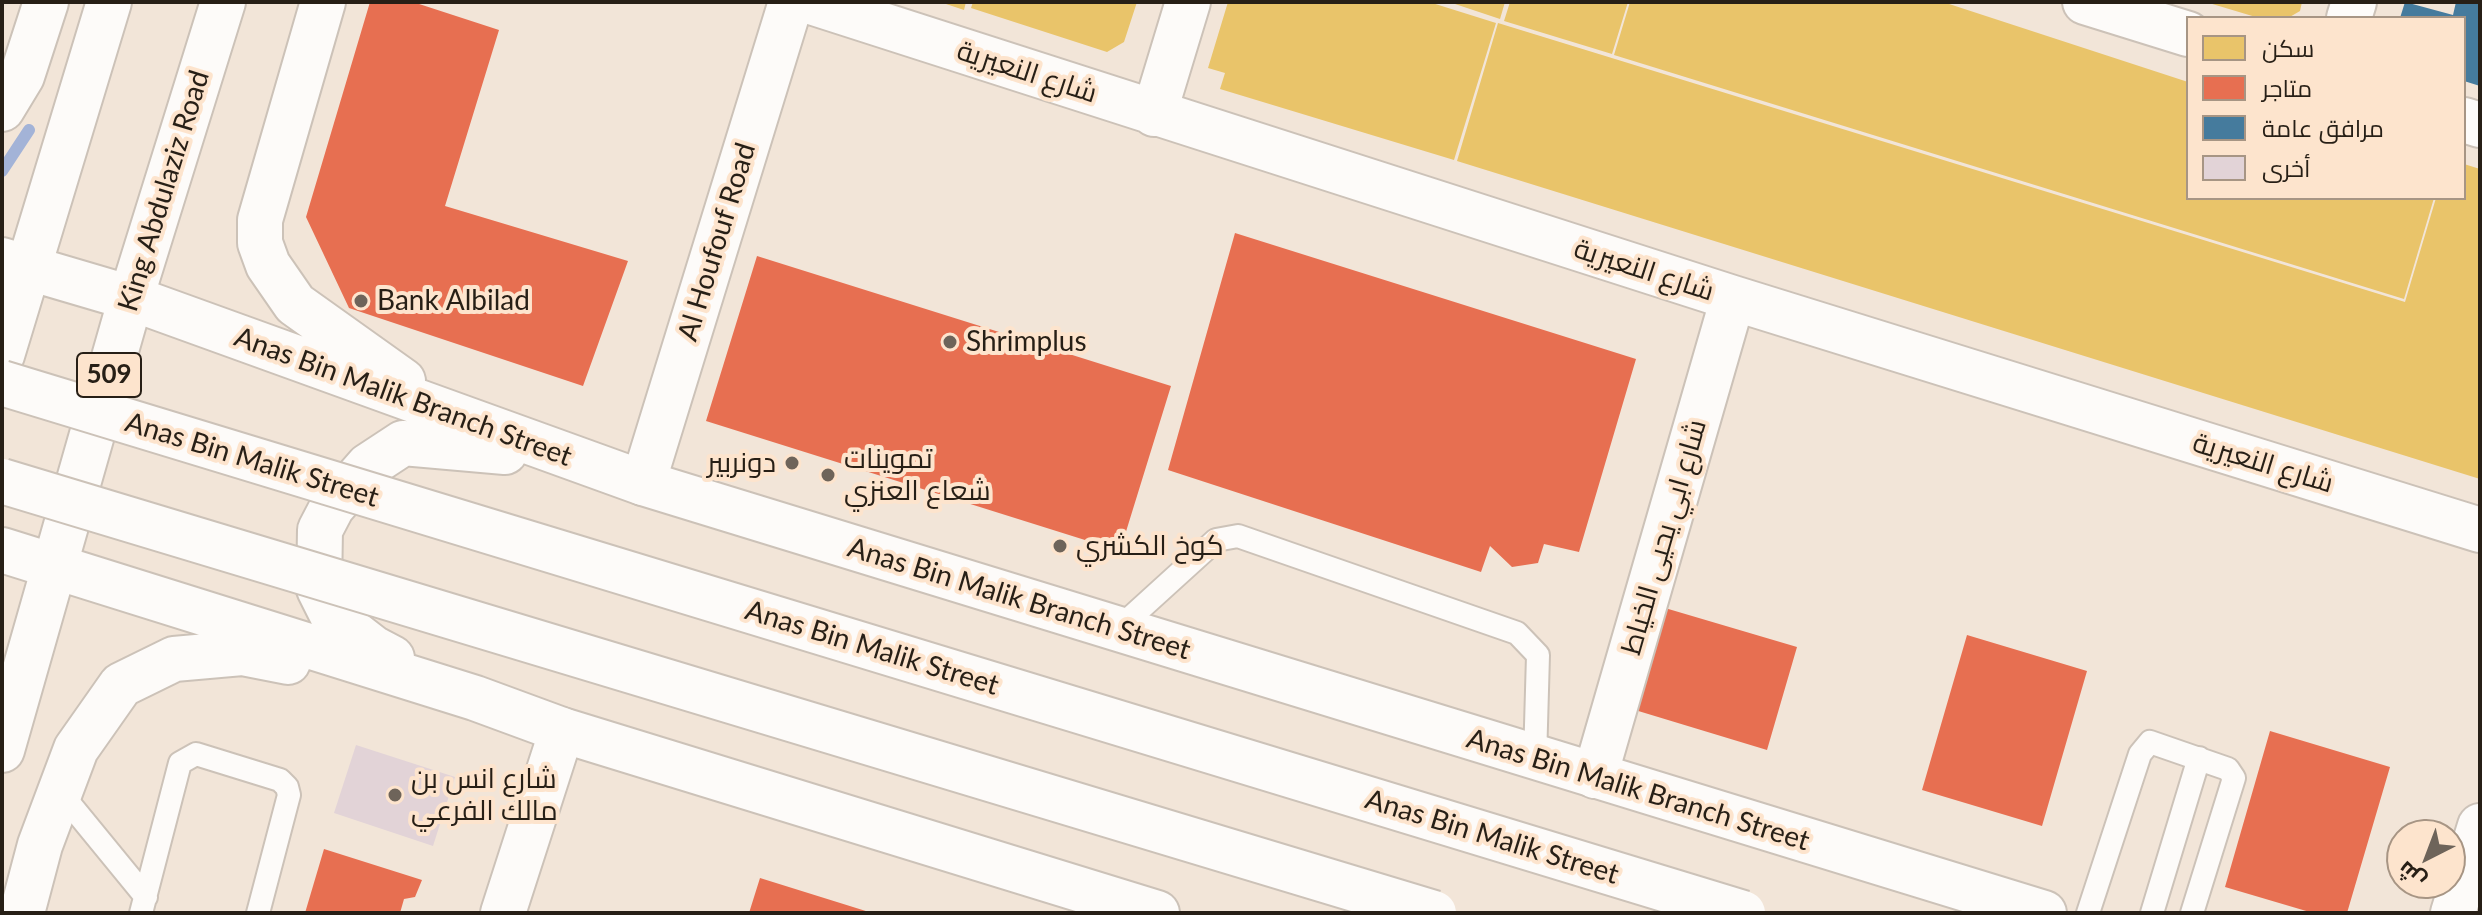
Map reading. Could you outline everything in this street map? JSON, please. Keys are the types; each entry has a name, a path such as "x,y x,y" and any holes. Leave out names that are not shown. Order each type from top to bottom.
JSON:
{"street":[{"path":"2,109 22,76 46,2"},
{"path":"2,355 16,264 109,2"},
{"name":"King Abdulaziz Road","path":"2,750 131,298 223,2"},
{"path":"323,2 260,220 260,243 268,265 295,304 449,414"},
{"name":"Al Houfouf Road","path":"643,483 791,2"},
{"name":"شارع النعيرية","path":"811,2 1733,298 2480,530"},
{"path":"1154,114 1188,2"},
{"path":"2085,2 2186,33"},
{"name":"Anas Bin Malik Branch Street","path":"16,264 131,298 643,483 1535,760 2044,913"},
{"name":"شارع ابي يحيى الخياط","path":"1595,776 1733,298"},
{"name":"Anas Bin Malik Street","path":"2,383 1743,913"},
{"path":"475,698 373,648 333,617 319,589 320,530 332,507 368,466 403,443 575,460"},
{"path":"2,481 1434,913"},
{"path":"2,550 475,698 562,730 1157,913"},
{"path":"22,913 40,845 76,749 121,685 174,659 242,653 475,698"},
{"path":"503,913 562,730"},
{"path":"2453,913 2480,826"}],"lane":[{"path":"1118,629 1216,540 1238,536 1517,633 1538,655 1535,760"},
{"path":"2088,913 2144,747 2150,742 2228,769 2234,778 2192,913"},
{"path":"143,905 180,763 196,754 280,780 287,787 289,795 258,913"},
{"path":"2152,913 2199,758"},
{"path":"60,792 143,905"}],"building: سكن":[{"path":"940,2 966,2 964,10"},
{"path":"973,2 1137,2 1124,42 1107,52 971,8"},
{"path":"1228,2 1429,2 1496,23 1454,160 1220,89 1225,73 1208,68"},
{"path":"1449,2 1505,2 1500,19"},
{"path":"1510,2 1628,2 1612,54 1504,21"},
{"path":"1630,2 1943,2 2186,81 2186,200 2433,200 2404,299 1614,55"},
{"path":"2302,2 2300,11 2291,16 2252,16 2209,3"},
{"path":"1498,23 2405,302 2435,200 2466,200 2466,165 2480,169 2480,479 1457,161"}],"building: متاجر":[{"path":"370,2 413,2 499,30 445,206 628,261 583,386 349,308 306,217"},
{"path":"1235,233 1636,359 1579,552 1544,544 1538,563 1512,567 1490,546 1481,572 1168,470"},
{"path":"757,256 1171,386 1120,551 706,421"},
{"path":"1665,608 1797,647 1767,750 1635,710"},
{"path":"1967,635 2087,671 2042,826 1922,790"},
{"path":"2270,731 2390,767 2347,913 2313,913 2225,887"},
{"path":"324,849 422,880 415,897 404,899 400,913 305,913"},
{"path":"760,878 869,912 869,913 749,913"}],"building: مرافق عامة":[{"path":"2405,2 2453,15 2456,2 2480,2 2480,86 2466,82 2466,16 2401,16"}],"building: أخرى":[{"name":"شارع انس بن مالك الفرعي","path":"356,745 455,777 433,846 334,813"}],"waterway":[{"path":"2,171 29,130"}],"place":[{"name":"Bank Albilad","path":"361,301"},
{"name":"Shrimplus","path":"950,342"},
{"name":"دونربير","path":"792,463"},
{"name":"تموينات شعاع العنزي","path":"828,475"},
{"name":"كوخ الكشري","path":"1060,546"},
{"name":"شارع انس بن مالك الفرعي","path":"395,795"}]}
